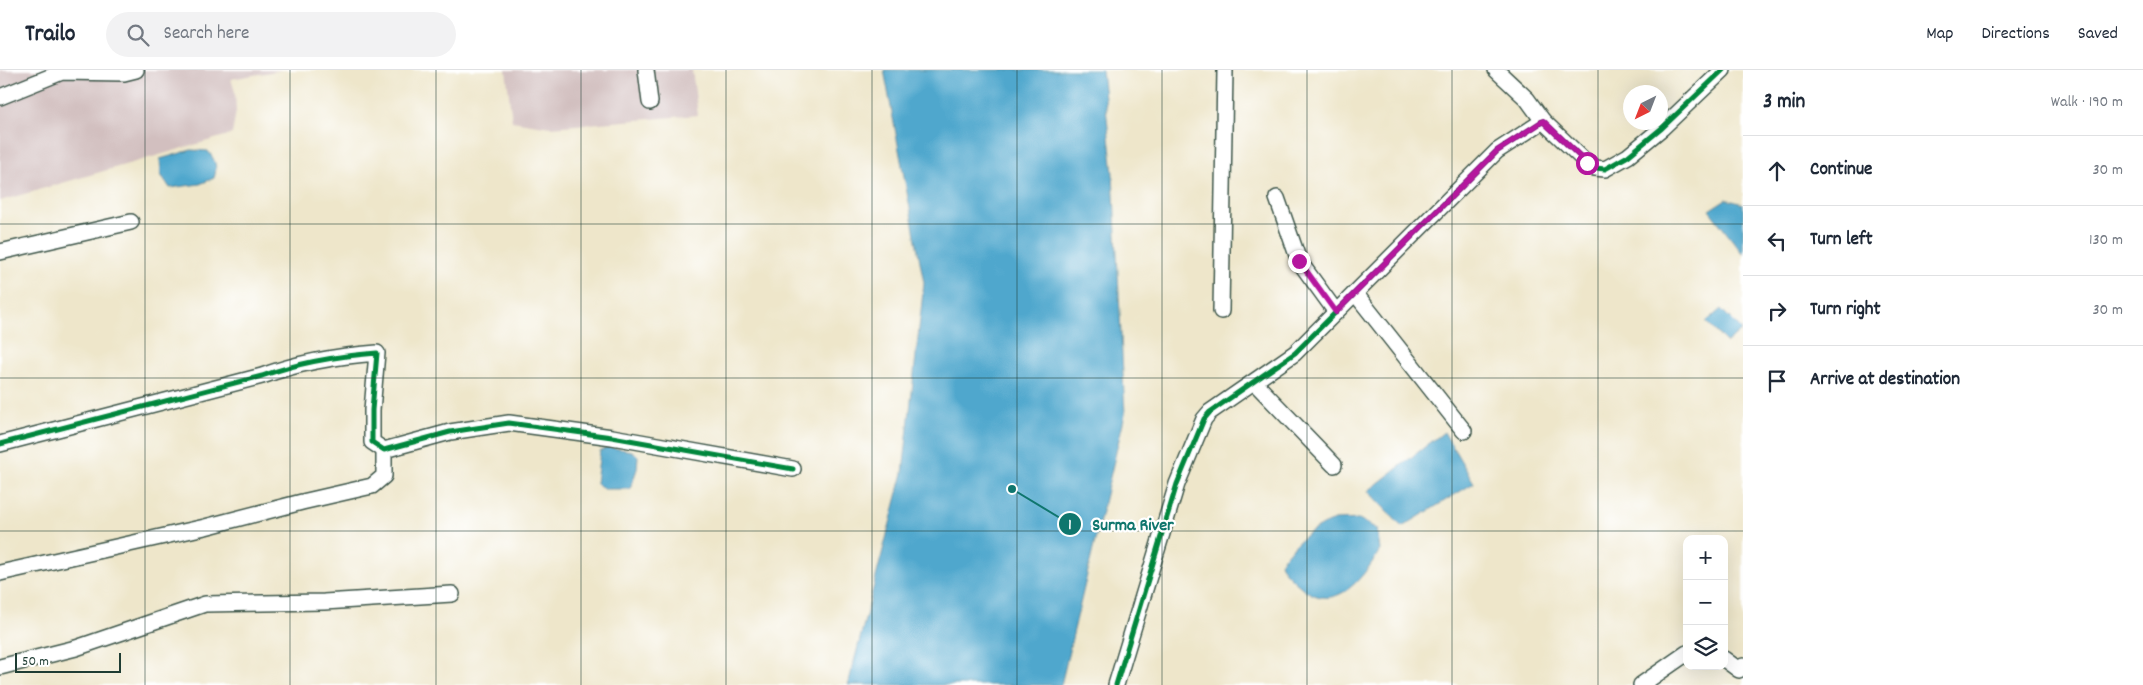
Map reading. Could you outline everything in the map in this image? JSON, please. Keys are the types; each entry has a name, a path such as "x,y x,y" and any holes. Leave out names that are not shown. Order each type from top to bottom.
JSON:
{"street":[{"path":"0,97 62,72 124,73 136,70"},
{"path":"646,70 650,102"},
{"path":"1221,311 1225,70"},
{"path":"1496,70 1527,99 1543,121 1587,163 1595,168 1605,169 1628,156 1662,128 1723,70"},
{"path":"1116,685 1177,484 1198,429 1210,412 1295,353 1497,151 1543,121"},
{"path":"1277,198 1299,261 1336,312"},
{"path":"0,252 131,222"},
{"path":"1355,293 1464,431"},
{"path":"0,444 262,376 290,366 337,356 377,354 372,410 372,442 384,450 450,432 509,423 612,437 793,469"},
{"path":"1254,382 1334,465"},
{"path":"0,573 186,532 372,486 384,476 384,450"},
{"path":"0,667 76,648 205,604 324,602 452,594"},
{"path":"1642,685 1683,656"},
{"path":"1728,661 1739,670 1743,666"}],"shaded area":[{"path":"0,70 282,70 231,79 235,92 236,111 232,134 0,201"},
{"path":"506,70 692,70 698,115 551,127 512,121"}],"water":[{"path":"884,70 1102,70 1113,174 1125,414 1061,685 848,685 903,473 924,283"},
{"path":"191,150 208,151 215,163 214,178 200,184 170,188 161,175 160,159"},
{"path":"1726,199 1743,204 1743,254 1709,210"},
{"path":"1721,309 1742,330 1727,343 1706,322"},
{"path":"1444,432 1474,483 1402,527 1368,491"},
{"path":"608,447 632,451 638,456 637,469 630,489 604,489 596,483 600,451"},
{"path":"1359,519 1377,529 1380,550 1365,572 1347,590 1336,596 1313,595 1288,576 1280,563 1297,543 1312,531 1327,523 1335,520"}],"cycle path":[{"path":"1116,685 1177,484 1204,419 1210,412 1295,353 1497,151 1543,121 1587,163 1595,168 1605,169 1628,156 1662,128 1723,70"},
{"path":"0,444 262,376 305,363 377,353 372,410 372,442 384,450 450,432 509,423 612,437 793,469"}],"place":[{"name":"Surma River","path":"1012,489"}],"route":[{"path":"1299,261 1336,312 1497,151 1543,121 1587,163"}]}
